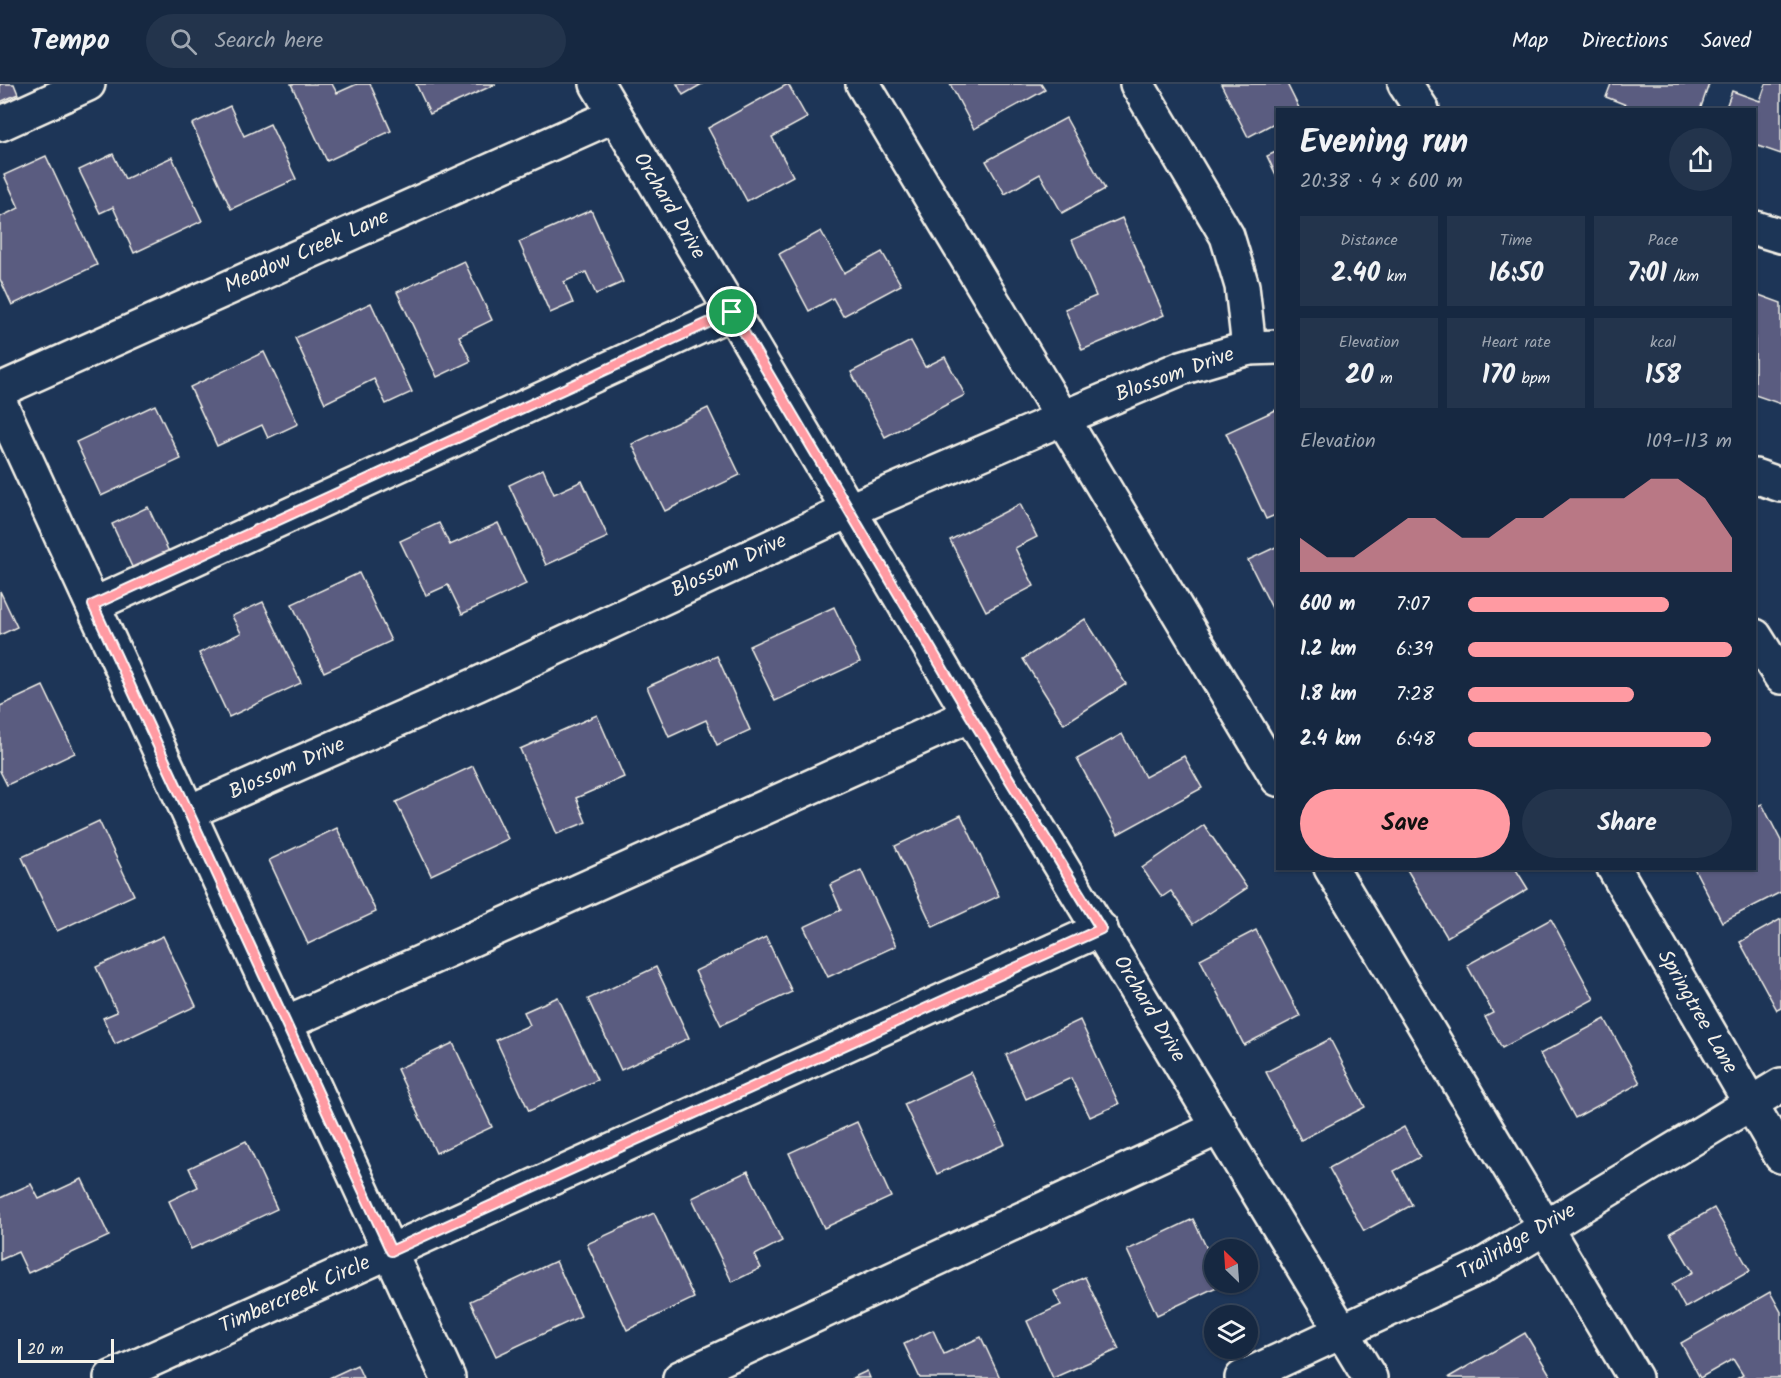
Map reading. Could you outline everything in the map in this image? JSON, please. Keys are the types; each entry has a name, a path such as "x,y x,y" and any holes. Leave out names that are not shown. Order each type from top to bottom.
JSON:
{"street":[{"path":"0,124 88,84"},
{"name":"Orchard Drive","path":"597,84 970,715 1370,1378"},
{"path":"863,84 1276,776"},
{"path":"1137,84 1227,236 1264,348"},
{"path":"1405,84 1421,108"},
{"name":"Meadow Creek Lane","path":"0,390 615,115"},
{"path":"1756,228 1781,236"},
{"path":"93,605 732,312"},
{"name":"Blossom Drive","path":"189,813 478,684 850,510 1181,368 1264,348"},
{"path":"0,403 448,1378"},
{"path":"1756,476 1781,484"},
{"path":"1756,638 1781,677"},
{"path":"286,1023 970,715"},
{"path":"1332,870 1635,1378"},
{"name":"Springtree Lane","path":"1615,870 1781,1156"},
{"name":"Timbercreek Circle","path":"111,1378 1101,929"},
{"name":"Trailridge Drive","path":"1242,1378 1480,1267 1781,1085"},
{"path":"680,1378 1220,1128"}],"building":[{"path":"0,84 14,84 18,94 0,102"},
{"path":"291,84 332,84 337,93 357,84 370,84 391,131 327,161"},
{"path":"416,84 496,84 430,114"},
{"path":"677,84 702,84 683,95"},
{"path":"788,84 807,118 772,137 793,176 747,201 708,128"},
{"path":"950,84 1041,84 1045,90 974,129"},
{"path":"1221,84 1287,84 1299,108 1276,108 1276,122 1248,137"},
{"path":"1611,84 1709,84 1701,108 1634,108 1606,97"},
{"path":"1766,84 1781,84 1781,154 1756,145 1756,108 1726,108 1732,91 1760,101"},
{"path":"230,106 244,136 270,124 296,179 231,209 192,124"},
{"path":"1066,118 1105,189 1062,213 1040,174 1005,194 986,161"},
{"path":"1276,152 1276,175 1267,156"},
{"path":"113,154 125,179 172,157 202,221 134,253 113,207 100,213 79,170"},
{"path":"46,156 97,265 12,305 0,279 0,217 19,208 4,175"},
{"path":"591,210 623,282 596,294 586,272 564,282 573,303 550,313 519,242"},
{"path":"1122,218 1164,315 1082,350 1065,309 1096,296 1072,240"},
{"path":"821,231 844,273 882,252 901,285 843,316 833,298 809,311 779,254"},
{"path":"464,261 492,320 459,336 471,361 437,377 397,292"},
{"path":"1759,295 1781,303 1781,404 1756,395 1756,303"},
{"path":"371,303 412,392 386,404 374,379 325,403 295,338"},
{"path":"911,341 925,367 945,357 965,395 885,437 851,372"},
{"path":"264,352 298,424 268,438 262,425 217,446 190,387"},
{"path":"155,405 181,459 101,496 76,442"},
{"path":"708,408 740,475 665,511 632,444"},
{"path":"1276,410 1276,515 1266,519 1226,433"},
{"path":"543,469 554,494 582,481 608,537 546,565 509,485"},
{"path":"1020,504 1037,537 1015,548 1034,586 986,611 950,540"},
{"path":"148,507 169,552 133,569 112,524"},
{"path":"439,523 450,545 498,523 526,584 462,614 448,585 426,595 400,541"},
{"path":"1276,547 1276,616 1248,560"},
{"path":"359,573 391,641 324,672 292,604"},
{"path":"0,591 17,627 0,635"},
{"path":"263,602 301,683 229,717 199,653 241,633 232,616"},
{"path":"834,607 860,662 775,701 749,646"},
{"path":"1085,619 1126,684 1064,724 1023,659"},
{"path":"717,656 750,730 717,745 706,720 669,737 647,687"},
{"path":"43,686 75,753 7,785 0,771 0,706"},
{"path":"597,715 624,777 576,798 586,822 557,834 520,749"},
{"path":"1122,734 1145,777 1184,756 1202,788 1118,834 1077,759"},
{"path":"473,766 508,839 431,875 396,802"},
{"path":"1762,804 1781,841 1781,892 1722,922 1695,870 1756,870 1756,807"},
{"path":"961,815 999,896 933,927 895,846"},
{"path":"99,821 134,895 57,931 22,857"},
{"path":"1204,825 1247,888 1193,924 1171,891 1162,897 1142,868"},
{"path":"337,828 376,912 308,944 269,860"},
{"path":"861,870 896,946 828,977 804,927 841,910 830,885"},
{"path":"1407,870 1516,870 1528,889 1447,937"},
{"path":"1551,919 1594,999 1502,1048 1485,1017 1493,1013 1467,965"},
{"path":"1781,919 1781,1008 1777,1010 1740,942"},
{"path":"1256,930 1300,1016 1244,1045 1200,959"},
{"path":"163,936 196,1006 115,1044 103,1018 117,1012 96,967"},
{"path":"766,937 792,992 721,1025 695,971"},
{"path":"656,967 689,1038 621,1070 588,999"},
{"path":"558,997 597,1080 529,1111 496,1040 530,1025 524,1012"},
{"path":"1605,1019 1640,1083 1575,1118 1540,1054"},
{"path":"1080,1020 1119,1104 1090,1117 1071,1078 1026,1099 1006,1055"},
{"path":"1330,1039 1365,1107 1301,1140 1266,1072"},
{"path":"453,1043 492,1127 436,1153 397,1069"},
{"path":"971,1072 1005,1144 937,1174 904,1104"},
{"path":"857,1122 891,1197 824,1228 789,1153"},
{"path":"1404,1127 1420,1157 1394,1171 1412,1205 1364,1231 1329,1168"},
{"path":"246,1141 277,1209 191,1249 169,1201 198,1187 189,1168"},
{"path":"748,1171 782,1241 755,1255 761,1268 732,1282 692,1198"},
{"path":"82,1179 109,1236 28,1273 18,1252 0,1260 0,1198 31,1184 39,1199"},
{"path":"1714,1208 1750,1271 1685,1308 1672,1284 1693,1272 1670,1233"},
{"path":"654,1213 694,1298 627,1330 587,1244"},
{"path":"1193,1219 1204,1242 1204,1293 1157,1315 1127,1250"},
{"path":"556,1261 581,1316 496,1356 470,1301"},
{"path":"1085,1277 1119,1349 1053,1378 1027,1321 1061,1305 1054,1291"},
{"path":"1770,1292 1781,1312 1781,1378 1738,1378 1743,1375 1733,1359 1700,1378 1681,1343"},
{"path":"933,1330 944,1354 981,1337 1000,1378 920,1378 904,1344"},
{"path":"1525,1333 1552,1378 1449,1377"},
{"path":"357,1365 363,1378 329,1378"},
{"path":"867,1371 870,1378 852,1378"}],"route":[{"path":"732,312 970,715 1101,929 391,1251 93,605 732,312"}]}
